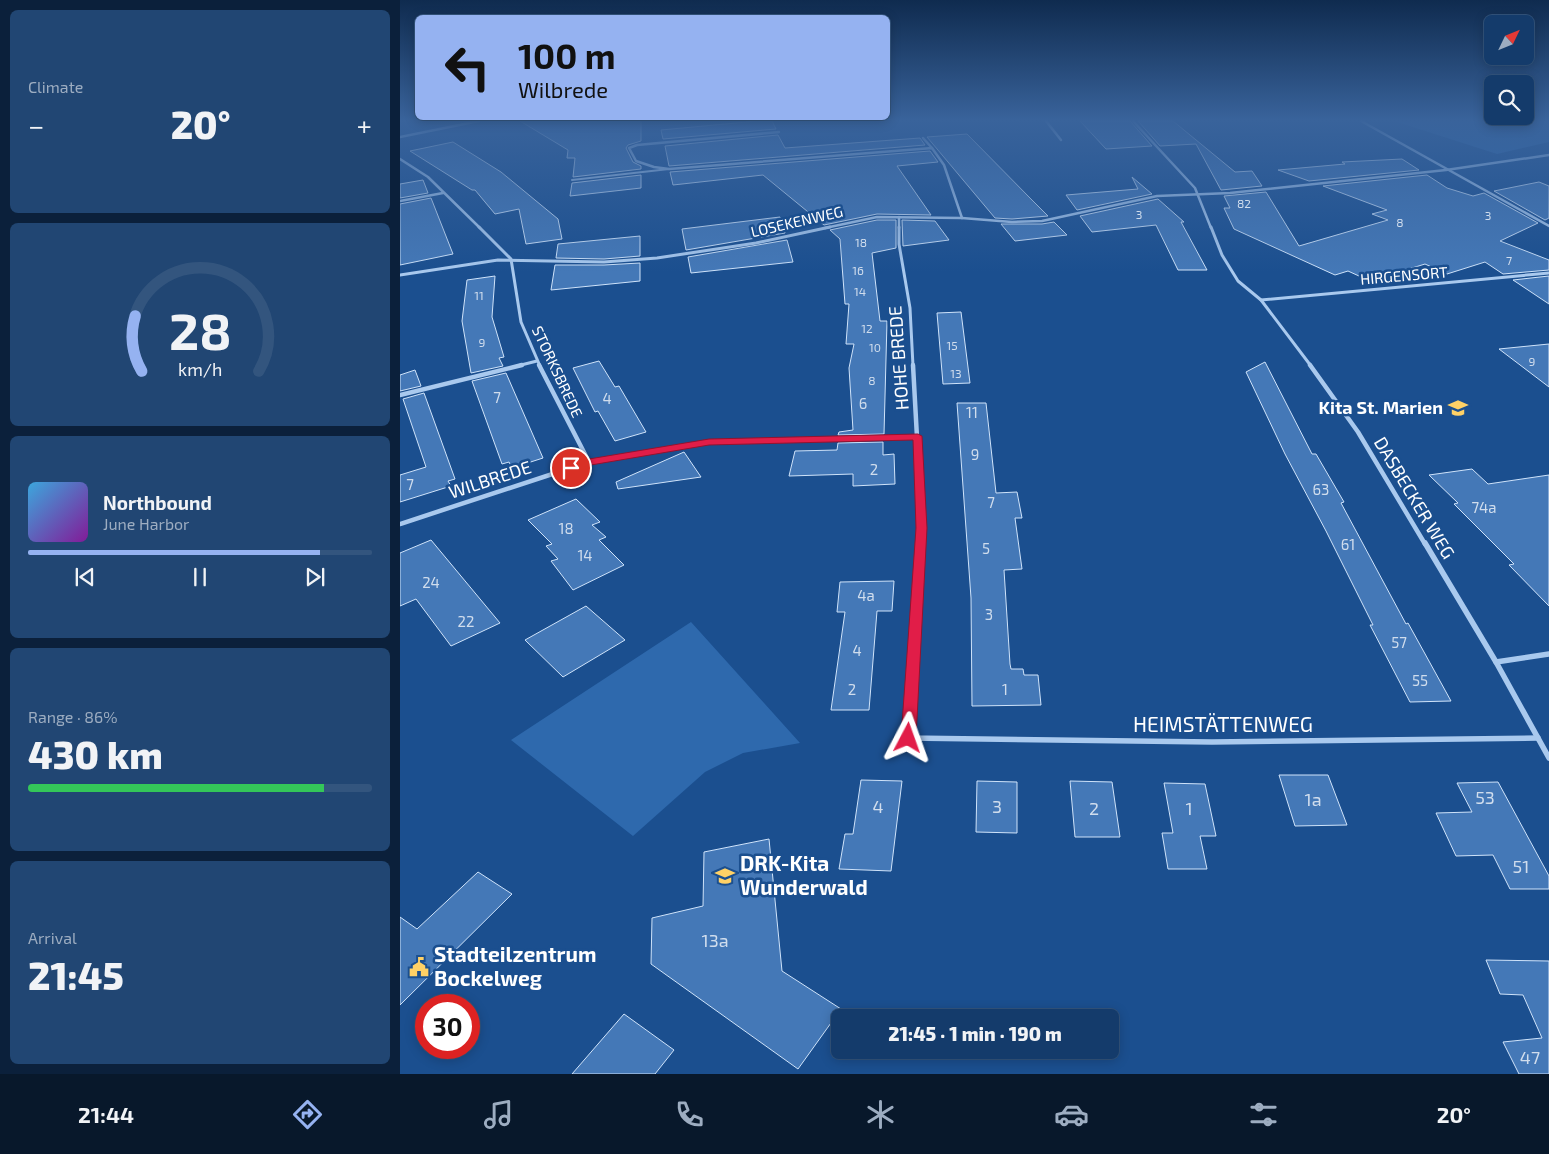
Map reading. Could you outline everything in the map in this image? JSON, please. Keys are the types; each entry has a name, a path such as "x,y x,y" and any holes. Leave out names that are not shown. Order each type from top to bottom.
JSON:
{"street":[{"path":"419,171 428,177 511,259"},
{"path":"946,171 962,218"},
{"name":"DASBECKER WEG","path":"1180,171 1195,188 1222,255 1238,281 1261,300 1313,368 1358,432 1496,662 1549,758"},
{"name":"LOSEKENWEG","path":"400,275 478,262 511,259 604,262 657,258 756,244 862,219 898,217 962,218 1012,222 1042,221 1100,209 1140,198 1230,193 1435,171"},
{"path":"1448,171 1549,226"},
{"path":"400,201 444,193"},
{"name":"HOHE BREDE","path":"898,217 899,244 910,308 922,528 908,738"},
{"name":"STORKSBREDE","path":"511,259 521,322 536,361 589,462"},
{"name":"HIRGENSORT","path":"1261,300 1549,273"},
{"path":"400,395 536,361"},
{"name":"WILBREDE","path":"400,524 589,462 709,442 918,436"},
{"path":"1496,662 1549,654"},
{"name":"HEIMSTÄTTENWEG","path":"908,738 1212,742 1538,738"}],"lane":[{"path":"572,180 659,171"}],"shaded area":[{"path":"691,622 800,743 743,753 705,772 633,836 511,740"}],"building":[{"path":"442,171 500,171 558,219 562,239 526,244 519,209 495,214 475,190"},
{"path":"574,171 623,171 573,177"},
{"path":"901,171 931,215 877,214 824,225 763,175 673,185 670,172"},
{"path":"956,171 1004,171 1048,216 1012,219 995,218"},
{"path":"1211,171 1252,171 1262,186 1221,190"},
{"path":"1281,171 1408,171 1309,181"},
{"path":"641,175 641,188 570,196 572,183"},
{"path":"1427,175 1447,188 1473,196 1484,193 1538,223 1500,241 1549,260 1549,270 1503,274 1485,262 1447,274 1425,264 1370,281 1348,271 1335,275 1234,229 1224,208 1230,208 1224,196 1266,192 1299,246 1388,220 1372,214 1387,210 1323,186"},
{"path":"1132,177 1152,194 1077,210 1066,195 1138,189"},
{"path":"423,180 428,193 400,198 400,184"},
{"path":"1539,182 1549,186 1549,218 1545,220 1494,191"},
{"path":"431,198 453,254 400,265 400,204"},
{"path":"1158,199 1184,222 1181,222 1207,270 1178,270 1156,225 1092,232 1080,216"},
{"path":"780,217 785,233 686,250 682,229"},
{"path":"877,220 896,220 896,248 872,253 880,321 887,321 884,434 838,435 839,432 853,430 849,368 854,344 846,344 849,304 845,304 840,239 830,230"},
{"path":"902,220 935,221 949,240 903,246"},
{"path":"1054,222 1067,235 1015,241 1001,224 1042,224"},
{"path":"640,236 640,256 604,259 556,258 558,244"},
{"path":"787,240 793,262 691,273 688,257"},
{"path":"640,263 640,281 551,290 555,265"},
{"path":"495,276 492,317 504,357 499,358 503,366 471,373 462,321 467,280"},
{"path":"1549,276 1549,304 1513,280"},
{"path":"961,312 970,383 943,384 937,313"},
{"path":"1549,344 1549,387 1499,349"},
{"path":"599,361 615,387 619,386 646,432 615,441 598,411 595,412 573,368"},
{"path":"1265,362 1312,454 1316,454 1344,502 1341,503 1406,624 1408,623 1451,701 1410,702 1370,625 1373,625 1326,531 1285,454 1246,372"},
{"path":"415,370 421,386 400,391 400,375"},
{"path":"506,373 543,458 512,468 509,462 502,464 472,381"},
{"path":"424,393 455,479 448,481 451,486 400,502 400,475 426,467 403,399"},
{"path":"957,403 986,403 996,493 1017,492 1022,518 1015,518 1022,569 1004,570 1010,664 1011,669 1023,669 1024,675 1038,675 1041,705 972,706 971,598"},
{"path":"883,442 883,455 894,454 895,484 853,486 853,474 789,476 795,451 837,450 838,443"},
{"path":"684,452 701,477 618,489 616,482"},
{"path":"1472,469 1488,484 1549,475 1549,606 1509,565 1514,564 1454,504 1458,503 1429,475"},
{"path":"576,499 600,522 592,525 606,537 599,540 624,565 573,590 551,561 558,559 546,546 552,544 528,520"},
{"path":"431,540 500,623 451,646 416,599 400,606 400,553"},
{"path":"894,581 892,611 877,611 869,710 831,710 845,612 837,612 840,582"},
{"path":"586,606 625,640 563,677 525,640"},
{"path":"1279,775 1328,775 1347,825 1295,826"},
{"path":"861,780 902,781 891,871 839,869 845,834 853,834"},
{"path":"977,781 1017,782 1017,833 976,832"},
{"path":"1070,781 1112,782 1120,837 1075,837"},
{"path":"1498,782 1549,876 1549,889 1510,889 1493,855 1456,856 1436,813 1472,812 1457,783"},
{"path":"1164,783 1205,784 1216,836 1200,836 1207,869 1168,869 1162,833 1173,833"},
{"path":"769,839 782,971 841,1009 831,1009 831,1023 798,1069 651,964 652,918 703,906 704,852"},
{"name":"Stadteilzentrum Bockelweg","path":"478,872 512,894 400,1005 400,917 417,929"},
{"path":"1486,960 1549,961 1549,1074 1519,1074 1503,1042 1542,1038 1523,995 1500,994"},
{"path":"624,1014 674,1050 655,1074 572,1074"}],"place":[{"name":"Kita St. Marien","path":"1458,408"},
{"name":"DRK-Kita Wunderwald","path":"725,876"},
{"name":"Stadteilzentrum Bockelweg","path":"419,967"}],"route":[{"path":"571,468 589,462 709,442 918,436 922,528 908,738"}]}
